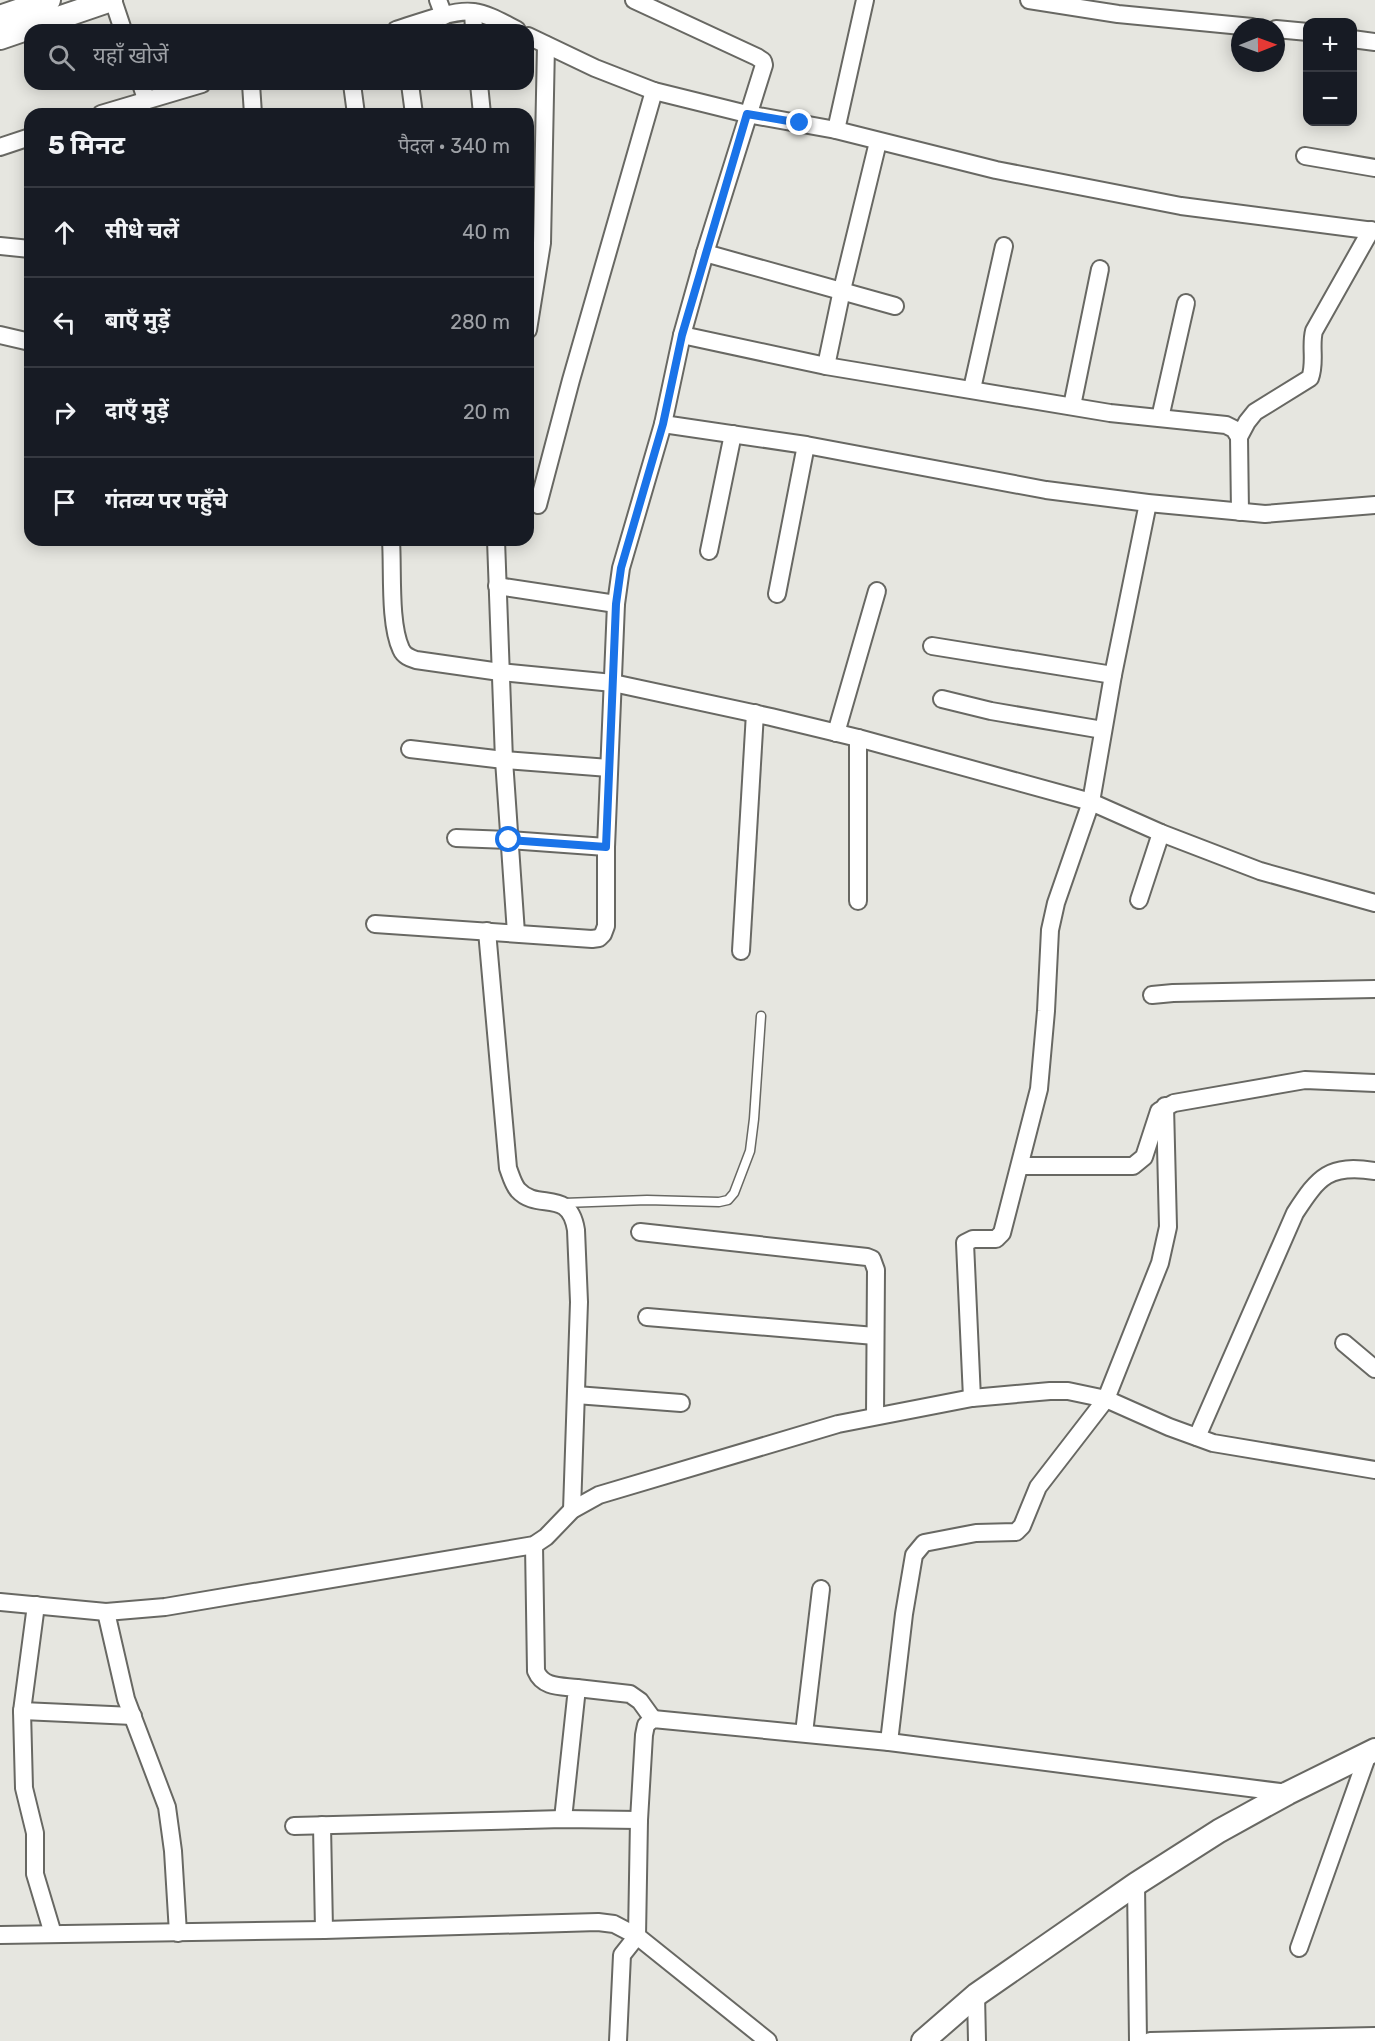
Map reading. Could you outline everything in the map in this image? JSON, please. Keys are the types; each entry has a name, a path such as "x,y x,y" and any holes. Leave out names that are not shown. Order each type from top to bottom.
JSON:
{"street":[{"path":"0,17 49,0"},
{"path":"41,24 112,0 121,24"},
{"path":"438,0 444,16"},
{"path":"375,924 599,938 606,926 609,768 616,604 621,568 663,424 682,335 763,61 634,0"},
{"path":"836,130 865,0"},
{"path":"1029,0 1118,14 1231,25"},
{"path":"417,24 460,12 489,16 505,24"},
{"path":"473,12 474,24"},
{"path":"0,38 24,30"},
{"path":"1285,30 1303,32"},
{"path":"534,39 654,91 747,114 836,130 996,170 1181,206 1373,231 1314,331 1310,378 1255,412 1239,437 1240,512"},
{"path":"1357,40 1375,42"},
{"path":"534,293 542,243 546,45"},
{"path":"251,90 253,108"},
{"path":"353,90 355,108"},
{"path":"411,90 413,108"},
{"path":"480,90 481,108"},
{"path":"538,505 571,380 654,91"},
{"path":"113,108 144,92"},
{"path":"0,147 24,139"},
{"path":"826,366 878,141"},
{"path":"1305,156 1375,168"},
{"path":"0,246 24,248"},
{"path":"972,389 1004,246"},
{"path":"705,253 895,306"},
{"path":"1072,406 1100,269"},
{"path":"1160,418 1186,303"},
{"path":"0,335 24,341"},
{"path":"682,335 826,366 1110,413 1226,425 1234,429 1239,437"},
{"path":"663,424 806,446 1046,489 1148,503 1285,514 1375,505"},
{"path":"709,551 733,434"},
{"path":"777,594 806,446"},
{"path":"972,1398 965,1243 973,1239 996,1239 1000,1236 1021,1166 1040,1089 1047,1011 1050,930 1056,903 1091,802 1113,675 1148,503"},
{"path":"392,546 394,617 402,651 407,657 500,672 613,683 755,713 858,738 1091,802 1161,833 1260,870 1375,903"},
{"path":"496,546 504,760 516,933"},
{"path":"497,586 616,604"},
{"path":"836,733 877,591"},
{"path":"932,646 1113,675"},
{"path":"942,699 991,711 1103,730"},
{"path":"741,951 755,713"},
{"path":"858,738 858,901"},
{"path":"410,748 504,760 609,768"},
{"path":"1140,900 1161,833"},
{"path":"456,838 606,847"},
{"path":"487,931 508,1168 519,1191 529,1197 557,1203 568,1208 574,1219 576,1230 579,1302 572,1510"},
{"path":"1152,995 1375,989"},
{"path":"1021,1166 1132,1166 1144,1157 1155,1118 1165,1106 1174,1103 1305,1080 1375,1083"},
{"path":"889,1742 904,1614 914,1555 924,1543 975,1533 1016,1532 1022,1526 1038,1487 1106,1399 1160,1263 1165,1241 1168,1211 1165,1106"},
{"path":"1197,1437 1295,1213 1309,1191 1324,1177 1337,1170 1350,1168 1375,1171"},
{"path":"640,1232 873,1259 876,1270 875,1416"},
{"path":"647,1317 875,1336"},
{"path":"1344,1343 1375,1369"},
{"path":"0,1602 106,1612 165,1607 534,1545 546,1537 572,1510 599,1495 811,1432 875,1416 972,1398 1068,1391 1106,1399 1213,1443 1375,1470"},
{"path":"576,1395 681,1403"},
{"path":"534,1545 536,1671 540,1680 547,1684 630,1694 640,1701 653,1719"},
{"path":"804,1733 821,1589"},
{"path":"36,1605 22,1711 24,1788 35,1833 35,1874 53,1934"},
{"path":"106,1612 126,1699 167,1807 172,1842 178,1932"},
{"path":"563,1819 577,1688"},
{"path":"22,1711 133,1716"},
{"path":"618,2041 622,1955 637,1936 639,1820 644,1735 646,1725 653,1719 889,1742 1288,1793"},
{"path":"924,2041 976,1995 1136,1884 1220,1831 1288,1793 1371,1752"},
{"path":"1299,1948 1371,1752"},
{"path":"294,1826 563,1819 639,1820"},
{"path":"322,1825 324,1930"},
{"path":"1136,1884 1138,2041"},
{"path":"0,1935 324,1930 598,1922 614,1924 637,1936 768,2041"},
{"path":"976,1995 977,2041"},
{"path":"1150,2041 1349,2039 1375,2036"}],"lane":[{"path":"557,1203 647,1200 719,1202 728,1200 734,1193 750,1151 761,1016"}],"route":[{"path":"509,840 606,847 616,604 621,568 663,424 682,335 747,114 800,123"}]}
